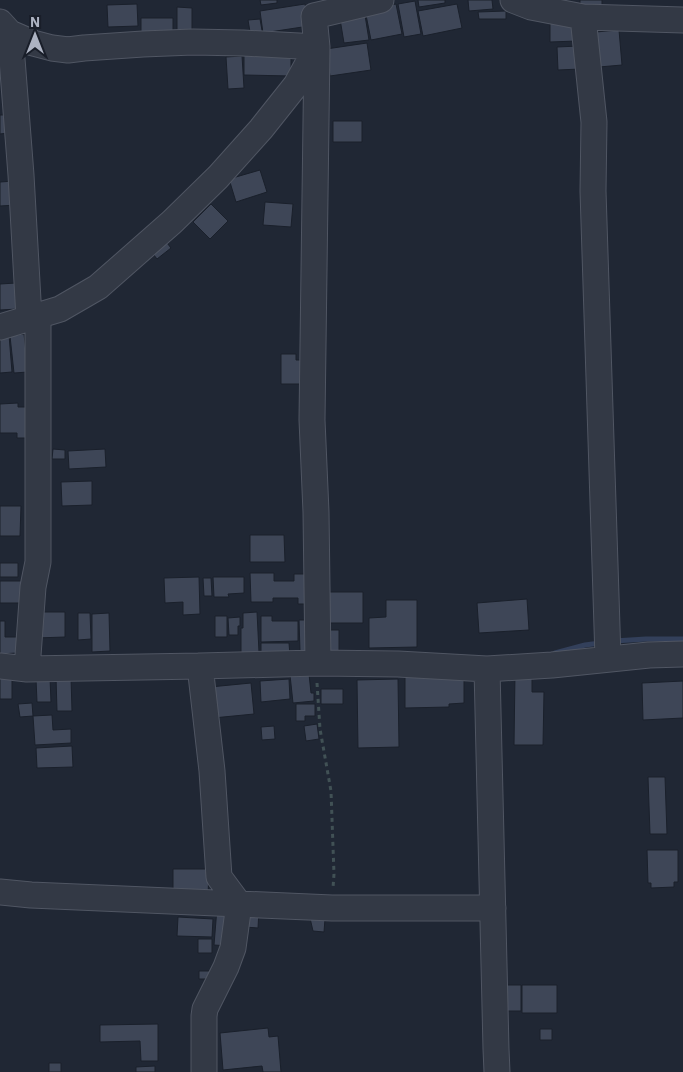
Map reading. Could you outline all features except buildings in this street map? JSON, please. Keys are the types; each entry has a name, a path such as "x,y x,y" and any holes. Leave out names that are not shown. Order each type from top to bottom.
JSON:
{"street":[{"path":"318,663 316,512 312,420 317,47 312,8 381,0"},
{"path":"513,0 531,7 583,17 683,20"},
{"path":"583,17 594,122 593,201 608,658"},
{"path":"5,28 34,42 52,48 68,50 193,42 243,42 317,47"},
{"path":"5,28 34,317 38,562 32,587 27,669"},
{"path":"0,327 60,309 98,287 172,222 218,177 261,129 296,85 317,47"},
{"path":"0,666 27,669 318,663 398,664 487,669 552,665 608,658 683,654"},
{"path":"200,666 212,771 219,877 239,904 233,948 226,967 205,1008 204,1072"},
{"path":"487,669 497,1072"},
{"path":"0,892 31,895 332,908 493,908"}],"path":[{"path":"318,663 317,688 320,729 331,791 334,874 332,908"}],"waterway":[{"path":"614,641 683,639"},
{"path":"555,653 600,643"}]}
